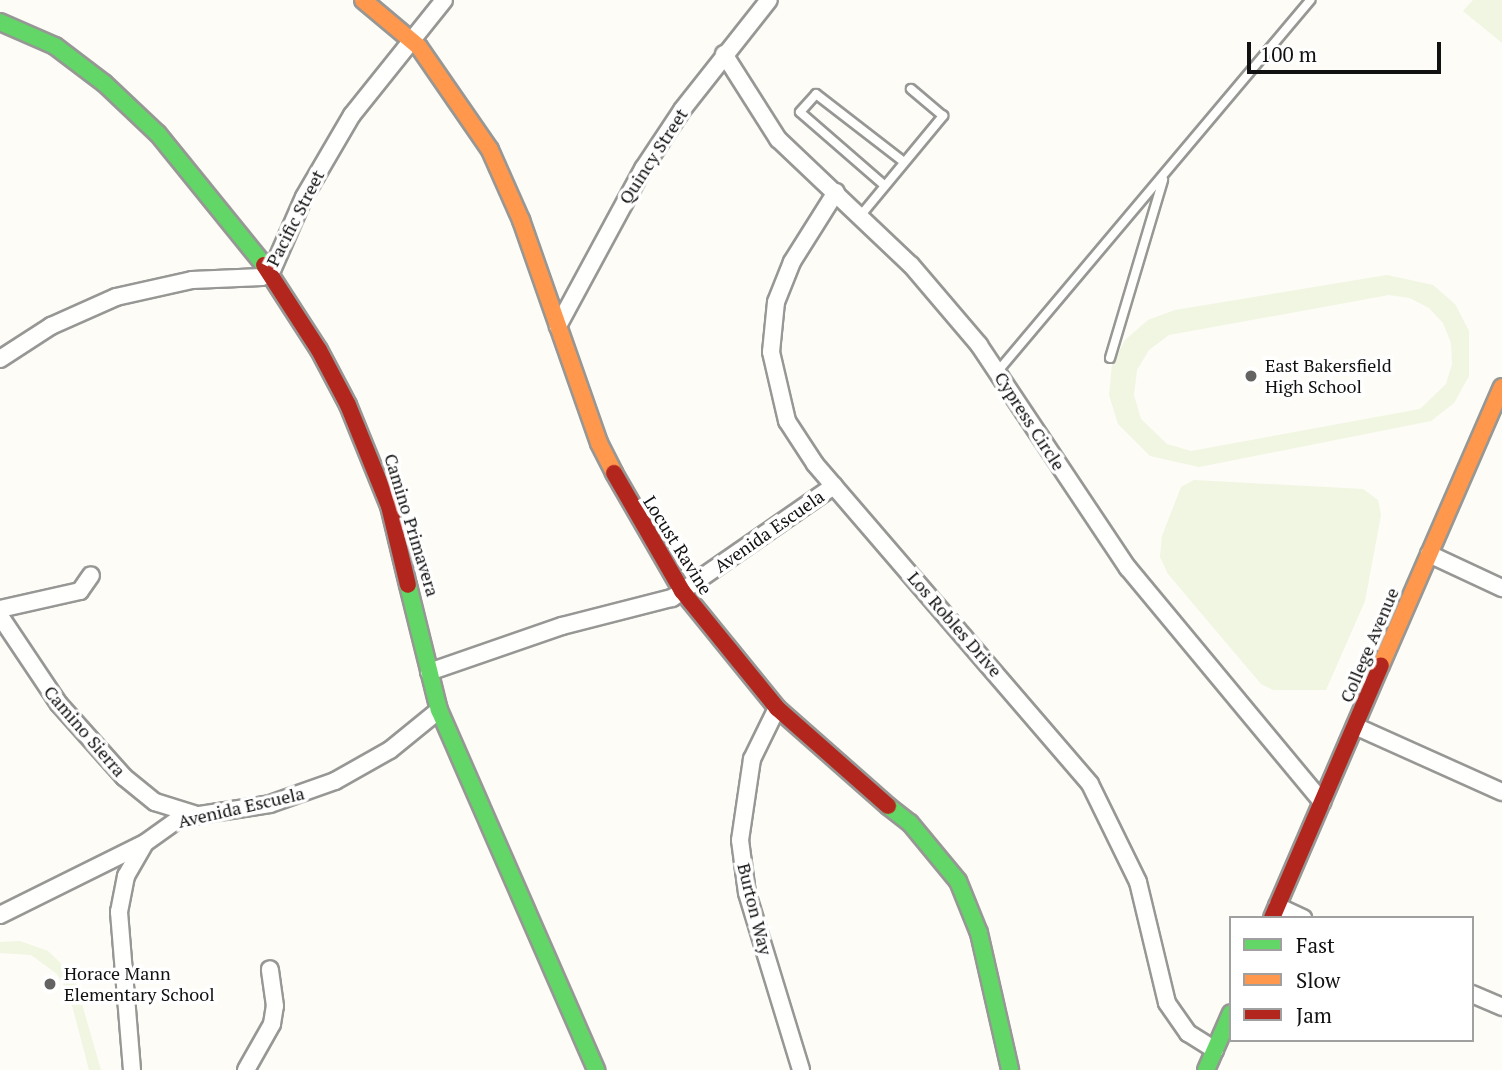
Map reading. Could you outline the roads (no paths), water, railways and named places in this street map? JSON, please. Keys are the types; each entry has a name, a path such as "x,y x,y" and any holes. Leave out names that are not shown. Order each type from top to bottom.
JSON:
{"street":[{"name":"Locust Ravine","path":"363,0 410,39 449,85 490,150 521,220 599,443 650,542 682,591 777,708 846,773 910,823 958,881 979,933 1010,1070"},
{"name":"Pacific Street","path":"0,359 51,326 116,298 191,280 262,277 269,272 324,161 410,39 444,0"},
{"name":"Quincy Street","path":"558,326 643,169 724,54 769,0"},
{"name":"Camino Primavera","path":"0,22 55,46 132,107 201,185 269,272 319,350 373,462 406,562 439,710 596,1070"},
{"name":"Cypress Circle","path":"724,54 778,139 861,215 946,304 998,371 1129,568 1322,802"},
{"name":"Los Robles Drive","path":"836,192 783,282 771,352 787,421 834,486 1090,784 1138,882 1167,1003 1188,1033 1215,1050"},
{"name":"College Avenue","path":"1274,912 1502,387"},
{"name":"Avenida Escuela","path":"429,672 562,626 672,598 834,486"},
{"path":"1429,554 1502,588"},
{"path":"0,609 80,591 91,575"},
{"name":"Camino Sierra","path":"0,617 61,706 124,777 155,802 196,814"},
{"name":"Burton Way","path":"777,708 752,760 740,840 747,893 801,1070"},
{"name":"Avenida Escuela","path":"0,915 145,843 167,825 196,814 270,804 335,781 390,750 439,710"},
{"path":"1355,726 1502,792"},
{"path":"132,1070 119,912 126,876 145,843"},
{"path":"1274,912 1293,916"},
{"path":"246,1070 272,1024 275,1006 270,969"},
{"path":"1474,994 1502,1007"},
{"path":"1206,1070 1229,1018"}],"lane":[{"path":"998,371 1310,0"},
{"path":"861,215 943,116 911,89"},
{"path":"884,184 800,112 817,94 904,162"},
{"path":"1111,358 1163,177"}],"place":[{"name":"East Bakersfield High School","path":"1251,376"},
{"name":"Horace Mann Elementary School","path":"50,984"}]}
